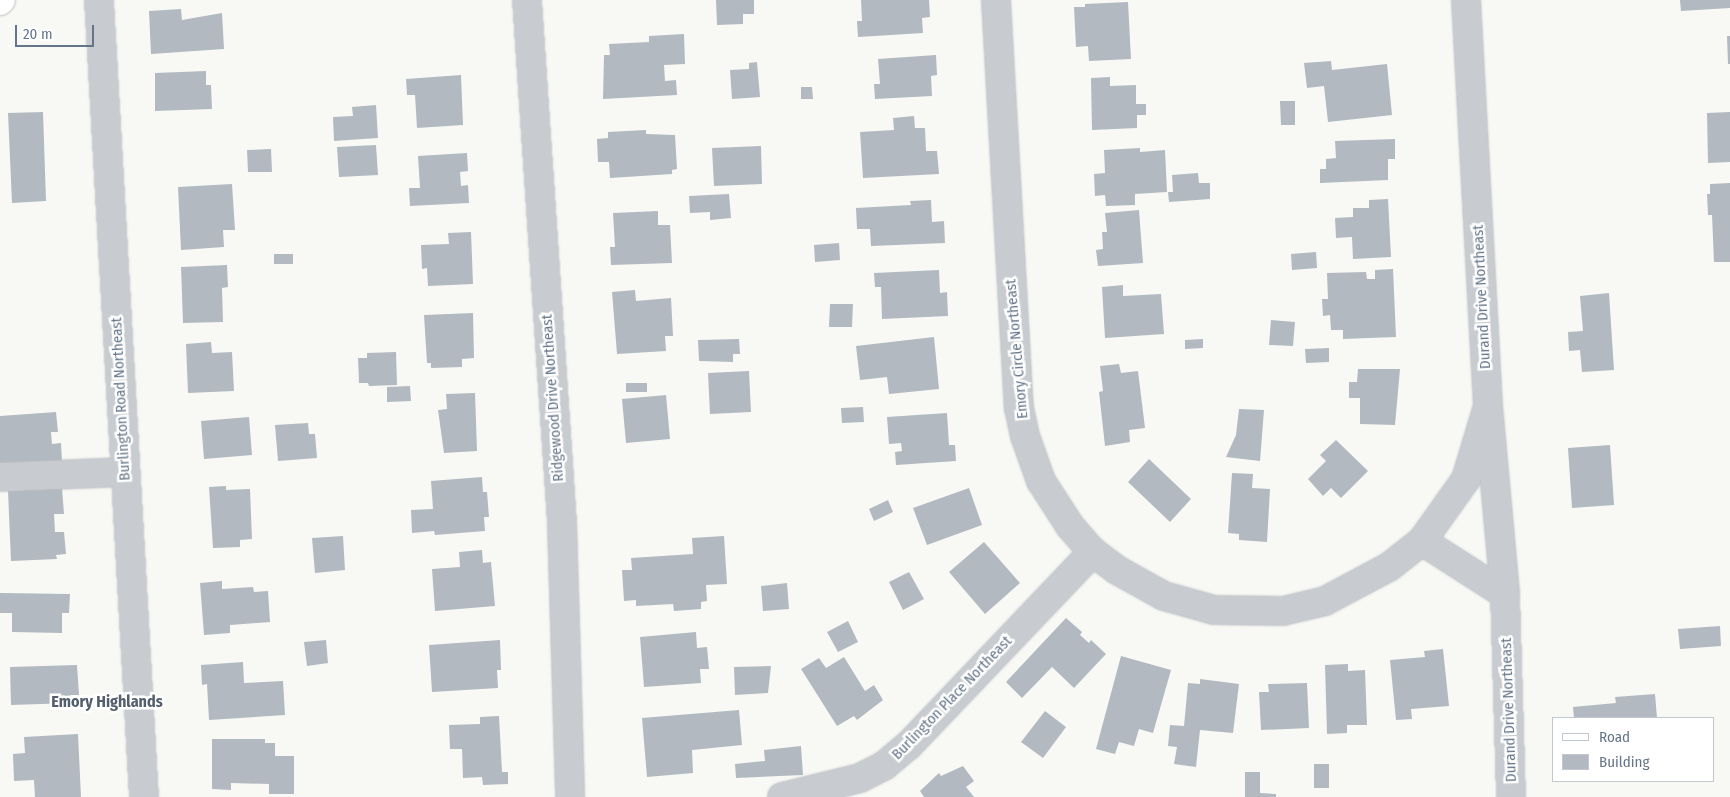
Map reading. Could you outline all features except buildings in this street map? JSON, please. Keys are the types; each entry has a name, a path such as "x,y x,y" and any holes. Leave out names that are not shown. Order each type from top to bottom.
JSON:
{"street":[{"name":"Burlington Road Northeast","path":"99,0 144,797"},
{"name":"Ridgewood Drive Northeast","path":"527,0 562,523 570,797"},
{"name":"Emory Circle Northeast","path":"996,0 1020,408 1025,436 1041,481 1064,519 1093,552 1116,570 1164,596 1214,610 1260,612 1305,607 1344,593 1389,568 1422,541 1466,479 1488,406"},
{"name":"Durand Drive Northeast","path":"1466,0 1488,406 1504,594 1512,797"},
{"path":"0,477 125,472"},
{"path":"1422,541 1504,594"},
{"name":"Burlington Place Northeast","path":"782,797 860,778 886,765 909,745 1093,552"}],"district":[{"name":"Emory Highlands","path":"107,702"}]}
